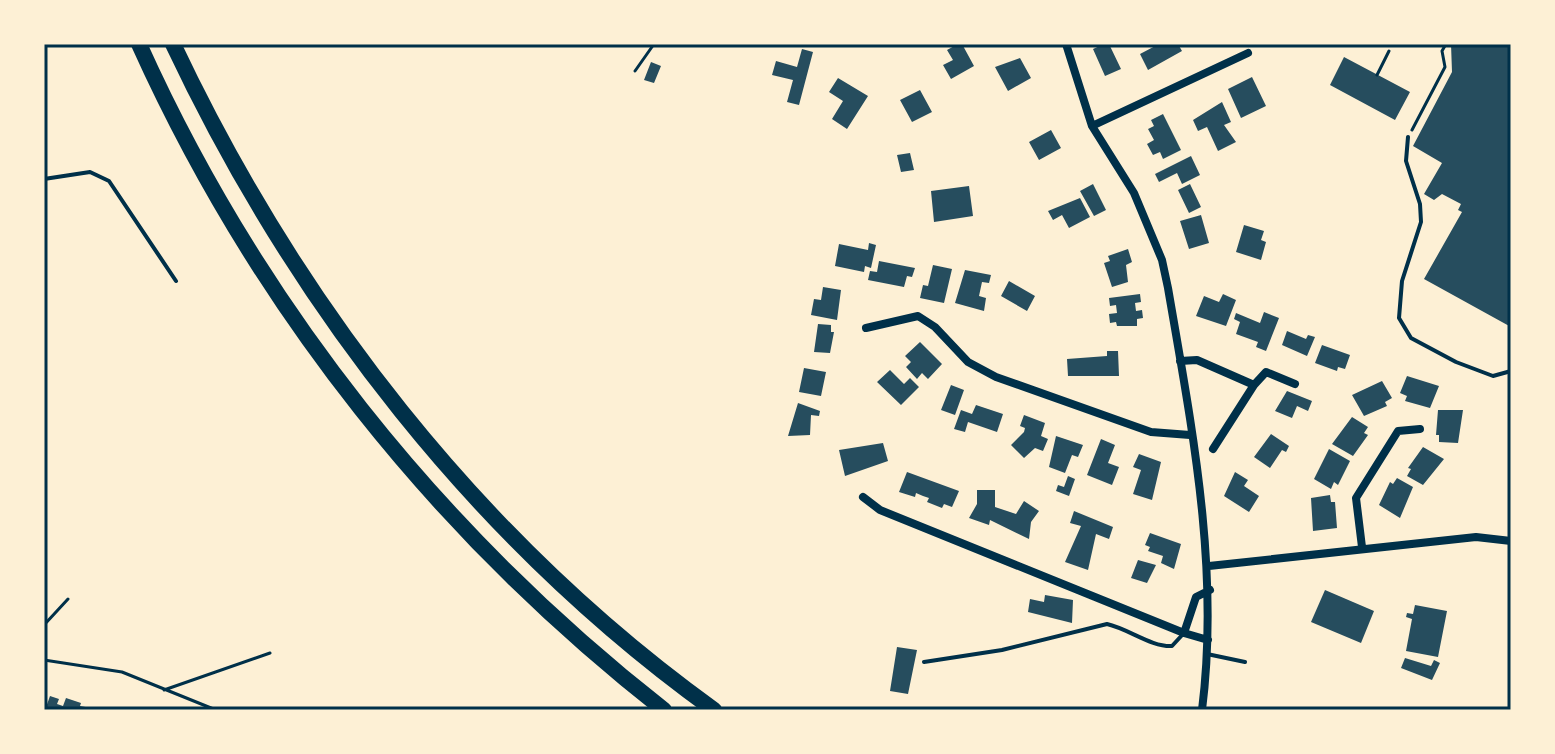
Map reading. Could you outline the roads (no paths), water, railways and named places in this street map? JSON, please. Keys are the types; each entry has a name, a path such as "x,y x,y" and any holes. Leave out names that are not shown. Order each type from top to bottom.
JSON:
{"highway":[{"path":"139,44 218,197 274,289 340,383 407,465 500,566 561,624 664,710"},
{"path":"173,44 233,163 276,235 321,305 415,428 534,557 607,624 714,710"}],"street":[{"path":"1066,44 1092,126 1134,193 1162,260 1180,361 1209,566 1208,640 1202,710"},
{"path":"1092,126 1248,53"},
{"path":"866,328 918,316 935,327 968,362 996,377 1151,432 1190,435"},
{"path":"1180,361 1197,360 1254,385"},
{"path":"1213,449 1254,385 1266,372 1295,384"},
{"path":"1362,547 1356,498 1398,431 1420,429"},
{"path":"863,497 880,510 1208,640"},
{"path":"1209,566 1476,537 1511,541"},
{"path":"1184,633 1196,597 1210,590"}],"lane":[{"path":"1408,137 1406,161 1420,204 1421,222 1402,281 1399,318 1411,338 1456,362 1493,376 1511,371"},
{"path":"44,179 90,172 109,181 176,281"},
{"path":"924,662 1002,650 1107,624 1125,628 1162,646 1172,646 1184,633"},
{"path":"1207,654 1245,662"}]}
